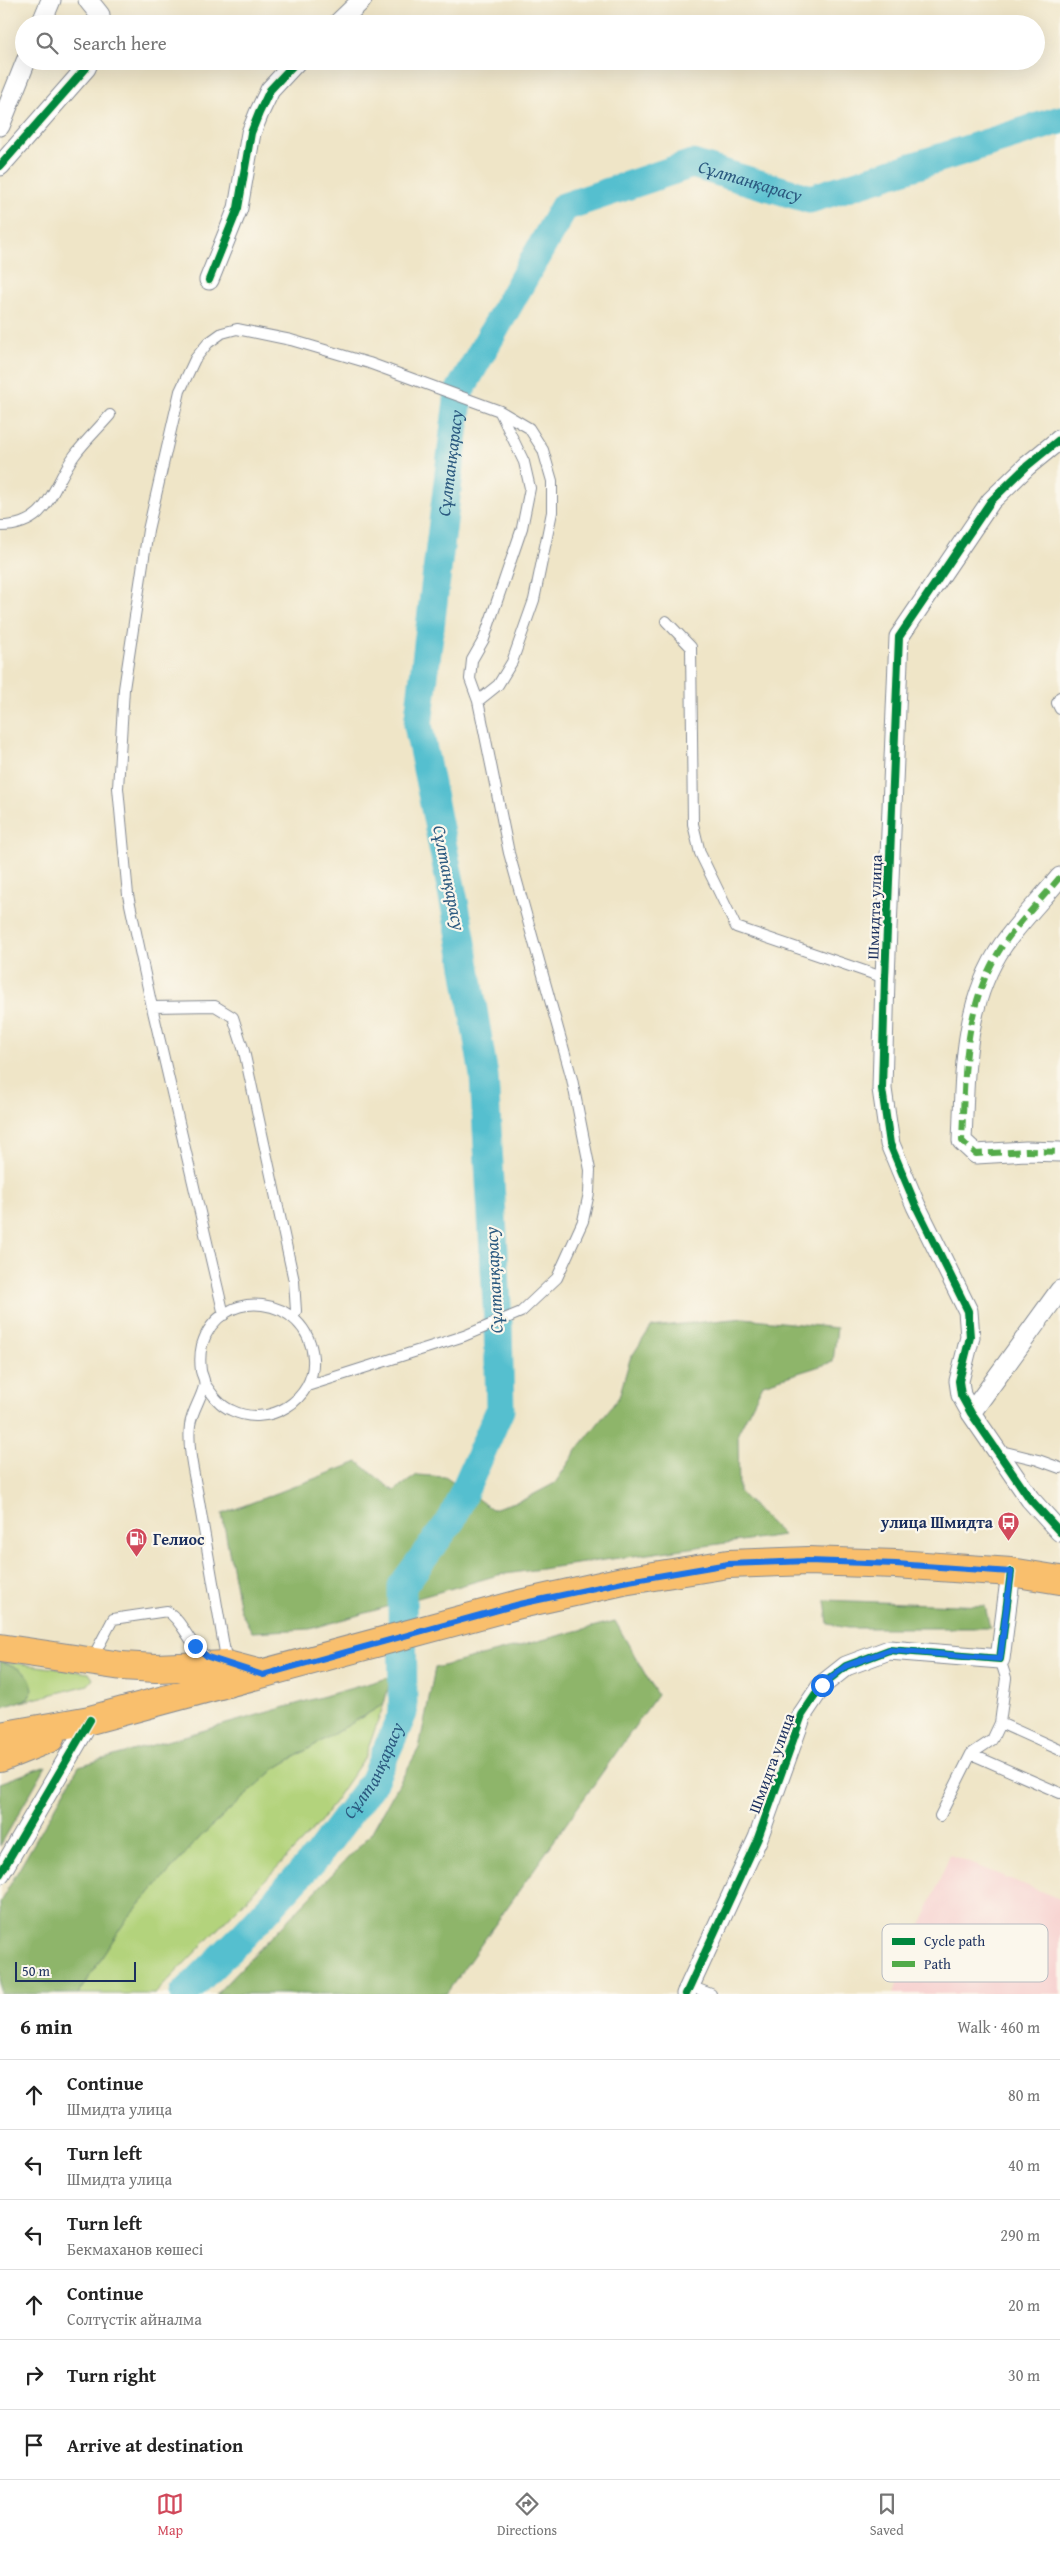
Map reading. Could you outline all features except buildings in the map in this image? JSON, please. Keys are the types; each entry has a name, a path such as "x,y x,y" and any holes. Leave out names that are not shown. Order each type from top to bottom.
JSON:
{"main road":[{"path":"0,1648 75,1660 226,1675 263,1675 422,1630 614,1584 728,1564 808,1561 867,1563 1011,1572 1060,1580"},
{"path":"4,1745 90,1720 226,1675"}],"street":[{"path":"45,15 51,0"},
{"path":"88,0 100,15"},
{"path":"346,15 362,0"},
{"path":"0,126 22,70"},
{"path":"0,166 84,70"},
{"path":"209,280 238,208 252,133 259,113 270,90 289,70"},
{"name":"Шмидта улица","path":"971,1413 961,1395 959,1381 970,1337 968,1311 916,1206 890,1144 882,1089 899,637 992,501 1027,466 1060,439"},
{"path":"1060,878 1003,945 979,990 966,1044 962,1141 976,1154 1026,1151 1060,1152"},
{"path":"1060,1290 971,1413 1030,1499 1060,1532"},
{"path":"1000,1659 1011,1572"},
{"name":"Шмидта улица","path":"688,1990 758,1838 802,1715 822,1685 846,1666 889,1650 1000,1659"},
{"path":"0,1874 90,1720"}],"lane":[{"path":"224,1315 152,1007 128,895 118,788 124,689 148,530 180,391 195,359 208,343 222,333 237,329 258,332 369,364 500,411 529,428 543,450 552,482 552,512 534,600 512,662 498,685 478,701"},
{"path":"307,1386 342,1377 464,1336 521,1312 557,1278 583,1221 589,1192 590,1170 572,1079 509,853 478,701 470,679 472,660 484,639 522,528 530,488 524,462 500,411"},
{"path":"0,526 16,526 43,511 74,456 110,415"},
{"path":"666,621 691,647 693,824 700,853 736,927 885,978"},
{"path":"1060,697 1058,703 1060,709"},
{"path":"152,1007 215,1006 234,1017 244,1051 294,1281 296,1311 293,1318"},
{"path":"259,1304 271,1306 293,1318 302,1327 312,1350 313,1362 307,1386 290,1405 268,1415 255,1416 231,1410 220,1403 205,1384 201,1371 202,1346 207,1334 224,1315 246,1305 259,1304"},
{"path":"205,1384 190,1424 192,1459 226,1675"},
{"path":"996,1450 1038,1460 1060,1468"},
{"path":"75,1660 84,1660 92,1656 113,1619 167,1611 176,1619 202,1654 226,1675"},
{"path":"940,1816 971,1754 992,1740 1000,1723 1006,1678 1000,1659"},
{"path":"1000,1723 1060,1750"},
{"path":"971,1754 1060,1793"},
{"path":"688,1990 711,1994"}],"shaded area":[{"path":"950,1855 1060,1899 1060,1994 893,1994 898,1982 1048,1982 1048,1924 922,1924"}],"green space":[{"path":"744,1318 837,1328 833,1362 763,1384 738,1433 739,1492 783,1535 498,1575 310,1629 252,1632 240,1610 222,1514 358,1462 394,1491 417,1475 445,1477 492,1509 525,1499 555,1483 580,1446 619,1397 630,1359 651,1327"},
{"path":"825,1600 985,1606 990,1628 847,1628 828,1624"},
{"path":"615,1621 657,1695 446,1994 216,1994 370,1835 419,1748 435,1668"},
{"path":"0,1661 89,1673 93,1679 88,1685 22,1702 31,1695 31,1682 24,1672"},
{"path":"0,1661 21,1670 29,1678 33,1689 28,1699 0,1708"},
{"path":"391,1677 384,1704 276,1768 202,1835 126,1920 78,1994 0,1994 0,1902 79,1766"},
{"path":"384,1704 365,1757 318,1825 155,1994 78,1994 126,1920 202,1835 276,1768"},
{"path":"46,1766 0,1846 0,1783"}],"waterway":[{"name":"Сұлтанқарасу","path":"184,1994 245,1934 318,1855 373,1782 403,1713 402,1586 452,1519 500,1410 498,1323 484,1076 460,931 418,725 459,392 564,207 692,164 810,199 1060,120"}],"marked path":[{"path":"1060,877 1003,945 980,991 973,1015 969,1040 964,1090 962,1141 976,1154 1026,1151 1060,1152"}],"cycle path":[{"path":"0,166 84,70"},
{"path":"209,280 238,208 251,133 270,90 289,70"},
{"path":"1060,439 1027,466 991,501 899,637 882,1089 890,1144 916,1206 968,1311 970,1337 959,1381 961,1395 971,1413 1030,1499 1060,1532"},
{"path":"686,1994 758,1838 802,1715 822,1685 846,1666 889,1650 1000,1659 1011,1572"},
{"path":"0,1874 90,1720"}],"place":[{"name":"улица Шмидта","path":"1009,1541"},
{"name":"Гелиос","path":"137,1558"}],"route":[{"path":"195,1646 202,1654 208,1657 227,1665 263,1675 520,1604 623,1582 728,1564 808,1561 896,1564 1011,1572 1000,1659 889,1650 846,1666 822,1685"}]}
